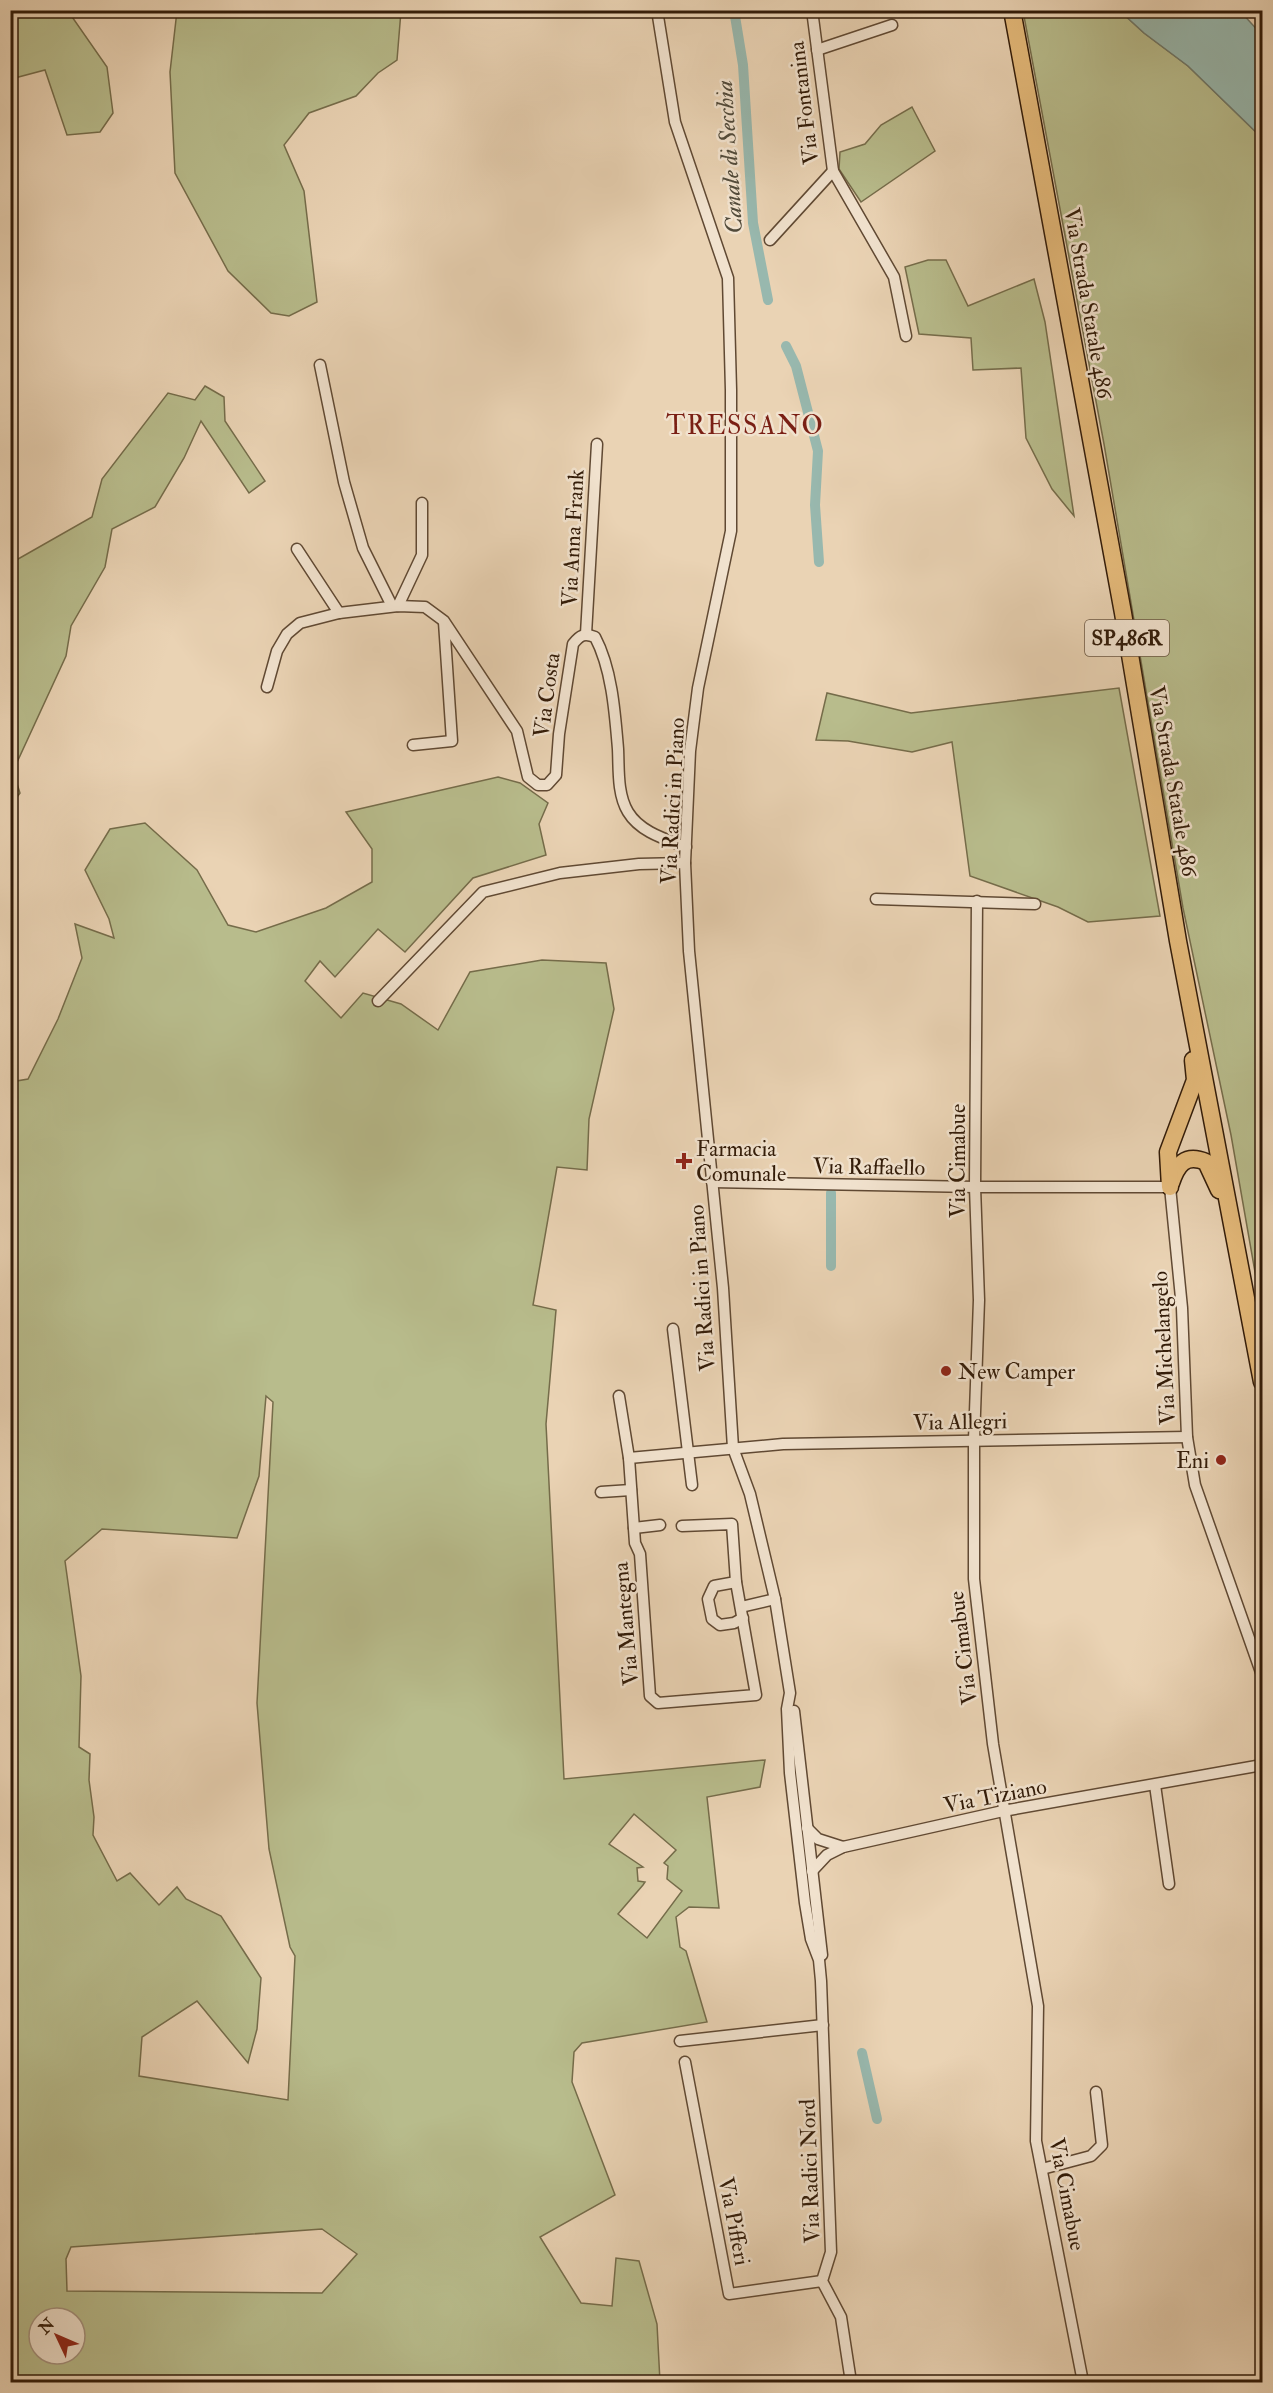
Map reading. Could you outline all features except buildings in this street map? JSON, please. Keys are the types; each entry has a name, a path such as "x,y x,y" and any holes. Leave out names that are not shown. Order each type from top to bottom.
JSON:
{"main road":[{"name":"Via Strada Statale 486","path":"1012,10 1123,614 1189,996 1263,1382"},
{"path":"1170,1187 1168,1152 1195,1080 1186,1021 1189,996"},
{"path":"1170,1187 1178,1165 1185,1159 1195,1157 1206,1162 1218,1184 1225,1219 1241,1265"}],"street":[{"name":"Via Radici in Piano","path":"657,10 675,122 728,278 731,531 698,688 690,751 686,847 689,951 723,1288 733,1448 750,1494 776,1599 790,1693 788,1750 799,1853"},
{"name":"Via Fontanina","path":"770,240 833,171 812,10"},
{"path":"817,50 892,26"},
{"path":"833,171 894,277 906,336"},
{"path":"320,365 344,482 363,548 395,606"},
{"name":"Via Anna Frank","path":"586,634 597,444"},
{"path":"395,606 422,555 422,503"},
{"path":"297,549 339,613"},
{"name":"Via Costa","path":"267,687 277,651 286,634 300,623 339,613 395,606 425,607 444,621 517,731 528,777 538,785 547,785 556,775 559,734 573,644 579,636 586,634 595,637 601,650 616,720 621,790 627,811 649,831 686,847"},
{"path":"413,745 452,741 444,621"},
{"path":"378,1001 483,892 560,873 639,864 686,863"},
{"path":"876,899 1035,904"},
{"name":"Via Cimabue","path":"977,901 975,1187 979,1300 974,1440 974,1580 1003,1811 1038,2006 1036,2141 1083,2382"},
{"name":"Via Raffaello","path":"712,1182 975,1187 1170,1187"},
{"name":"Via Michelangelo","path":"1170,1187 1182,1308 1188,1437 1195,1485 1263,1675"},
{"path":"673,1329 692,1485"},
{"path":"619,1396 629,1458 634,1528 660,1525"},
{"name":"Via Allegri","path":"629,1458 783,1444 1188,1437"},
{"path":"601,1492 631,1490"},
{"path":"682,1526 732,1524 736,1582 742,1612"},
{"name":"Via Mantegna","path":"634,1528 635,1543 640,1554 650,1696 654,1701 756,1695 742,1612"},
{"path":"736,1582 714,1586 708,1599 712,1619 720,1624 734,1623 742,1612 776,1599"},
{"name":"Via Radici Nord","path":"790,1693 822,1954 819,1960"},
{"name":"Via Tiziano","path":"843,1846 1003,1811 1263,1765"},
{"path":"1155,1785 1169,1884"},
{"path":"807,1827 818,1839 843,1846"},
{"path":"812,1871 827,1855 843,1846"},
{"name":"Via Radici Nord","path":"799,1853 809,1927 819,1960 823,2025 831,2252 822,2281"},
{"path":"814,1946 798,1938 809,1927 816,1912"},
{"path":"680,2041 823,2025"},
{"name":"Via Pifferi","path":"685,2062 729,2294 822,2281"},
{"path":"1042,2169 1098,2152 1102,2145 1096,2092"},
{"path":"822,2281 841,2317 851,2382"}],"green space":[{"path":"10,11 68,11 107,67 113,113 100,132 67,135 45,70 11,79"},
{"path":"177,11 401,11 397,60 378,73 356,96 309,113 284,145 304,191 317,302 289,316 271,313 228,271 175,173 170,72"},
{"path":"1023,11 1120,11 1144,33 1188,66 1262,138 1262,1312 1231,1135 1183,908 1104,444"},
{"path":"912,107 935,151 861,202 839,169 840,152 865,144 881,125"},
{"path":"928,260 946,260 968,306 1034,279 1045,322 1074,516 1052,489 1026,438 1021,368 973,370 971,338 919,334 905,267"},
{"path":"205,386 224,397 225,421 265,481 249,493 201,421 184,458 155,507 112,529 105,567 71,626 66,656 13,771 20,793 11,805 11,563 92,517 102,479 168,393 195,400"},
{"path":"1119,688 1160,916 1088,922 1058,907 970,876 952,742 912,752 848,741 816,740 827,693 911,713"},
{"path":"498,777 520,783 548,803 539,824 546,855 473,878 405,952 378,929 335,977 320,961 305,981 341,1018 363,993 401,1004 438,1030 470,972 542,960 606,963 614,1009 589,1119 587,1170 557,1167 533,1305 556,1310 546,1424 564,1779 765,1760 760,1787 707,1797 719,1908 689,1907 676,1917 680,1947 686,1951 707,2022 582,2043 574,2052 572,2082 615,2195 540,2237 581,2303 612,2306 616,2258 639,2261 657,2324 660,2382 11,2382 11,1082 28,1079 58,1019 82,958 75,924 114,938 109,919 85,870 110,829 145,823 197,870 228,925 256,932 326,908 372,882 372,849 346,812","holes":["266,1396 273,1402 257,1703 269,1849 290,1947 295,1956 288,2100 139,2076 142,2037 197,2001 248,2063 257,2029 261,1978 221,1916 186,1899 177,1887 159,1905 130,1873 117,1881 93,1835 94,1817 89,1780 90,1754 79,1747 81,1676 65,1561 102,1529 237,1538 259,1476","634,1814 676,1850 664,1863 668,1866 667,1879 682,1891 647,1938 618,1914 645,1882 638,1881 637,1868 643,1867 609,1844","322,2229 357,2254 322,2293 67,2291 66,2259 71,2247"]}],"water":[{"path":"1120,11 1240,11 1262,35 1262,138 1188,66 1144,33"}],"waterway":[{"name":"Canale di Secchia","path":"734,10 743,65 753,223 768,300"},
{"name":"Canale di Secchia","path":"786,346 796,366 818,451 815,505 819,562"},
{"name":"Canale di Secchia","path":"831,1193 831,1266"},
{"name":"Canale di Secchia","path":"862,2053 877,2119"}],"place":[{"name":"Farmacia Comunale","path":"684,1161"},
{"name":"New Camper","path":"946,1371"},
{"name":"Eni","path":"1221,1460"}],"district":[{"name":"TRESSANO","path":"745,425"}]}
